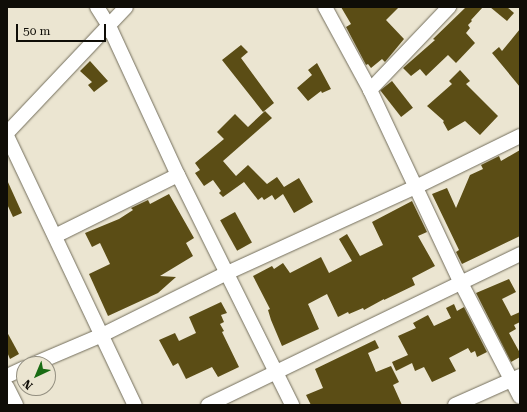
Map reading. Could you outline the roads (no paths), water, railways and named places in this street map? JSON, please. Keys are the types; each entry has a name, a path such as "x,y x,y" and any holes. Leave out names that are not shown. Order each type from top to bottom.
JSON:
{"street":[{"path":"97,7 109,26 178,175 292,405"},
{"path":"126,7 7,135 135,405"},
{"path":"325,7 370,90 461,283 515,378 520,397"},
{"path":"370,90 449,7"},
{"path":"53,356 102,335 227,273 416,187 520,136"},
{"path":"55,236 178,175"},
{"path":"208,405 520,254"},
{"path":"455,405 515,378"},
{"path":"7,387 16,405"}]}
